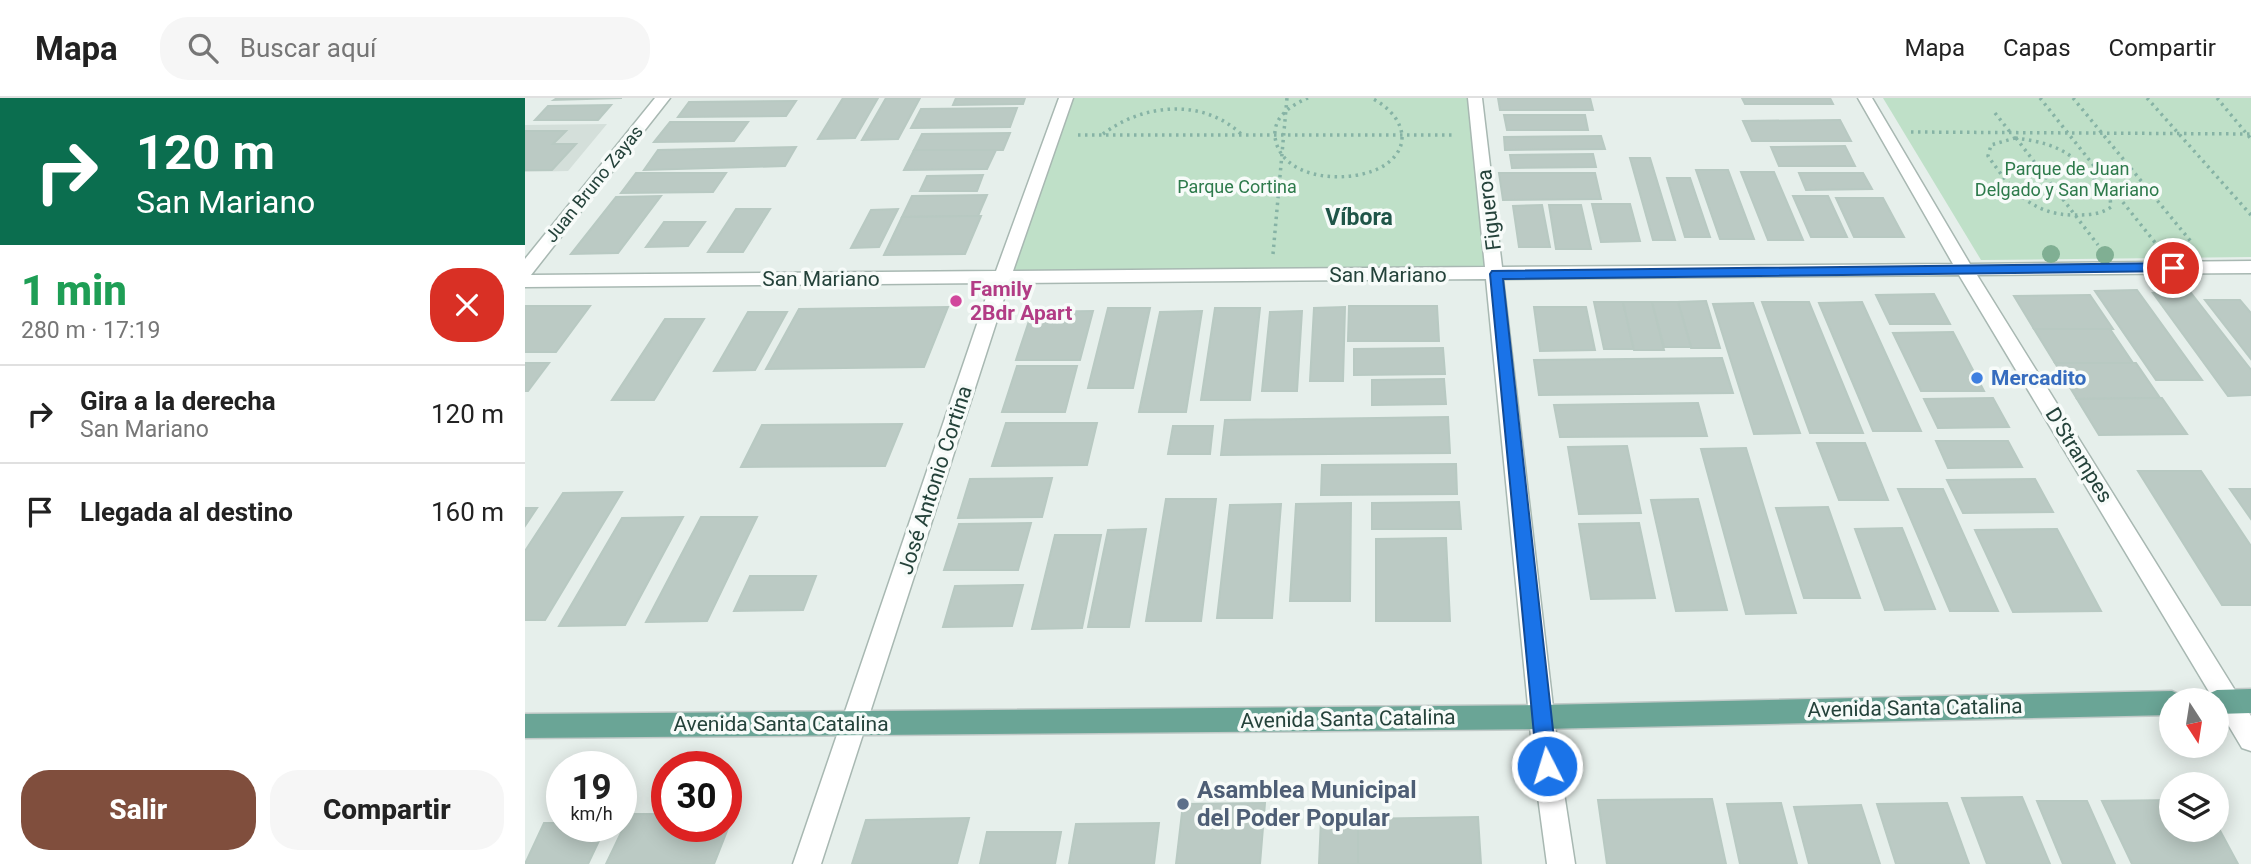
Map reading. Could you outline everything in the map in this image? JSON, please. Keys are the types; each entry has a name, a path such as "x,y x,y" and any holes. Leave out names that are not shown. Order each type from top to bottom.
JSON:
{"main road":[{"name":"Avenida Santa Catalina","path":"525,726 1542,716 2159,703"}],"street":[{"name":"Juan Bruno Zayas","path":"525,271 663,98"},
{"name":"José Antonio Cortina","path":"807,864 1002,278 1066,98"},
{"name":"Figueroa","path":"1475,98 1542,716 1561,864"},
{"name":"D'Strampes","path":"1865,98 1965,270 2232,701 2251,739"},
{"name":"San Mariano","path":"525,281 2251,267"}],"path":[{"path":"1272,276 1287,98"},
{"path":"1308,98 1280,115 1275,135 1287,162 1320,175 1360,174 1378,169 1392,160 1401,148 1403,135 1395,113 1371,98"},
{"path":"2040,98 2157,245"},
{"path":"2073,98 2193,244"},
{"path":"2147,98 2251,215"},
{"path":"2217,98 2251,139"},
{"path":"1102,135 1114,123 1149,108 1169,104 1199,106"},
{"path":"1995,113 2098,246"},
{"path":"1230,118 1243,135"},
{"path":"1904,132 2249,134"},
{"path":"1053,135 1480,135"},
{"path":"2015,138 2059,145 2075,154 2110,198 2111,207 2104,213 2076,216 2037,209 2014,193 1988,156 1991,145 2015,138"}],"shaded area":[{"path":"607,124 568,171 525,172 525,125"}],"green space":[{"name":"Parque Cortina","path":"1066,98 1475,98 1496,274 1002,278"},
{"name":"Parque de Juan Delgado y San Mariano","path":"1883,98 2251,98 2251,257 1981,260"}],"building":[{"path":"557,98 622,98 554,100"},
{"path":"843,98 878,98 855,138 818,139"},
{"path":"886,98 920,98 898,139 862,140"},
{"path":"956,98 1025,98 1023,104 953,105"},
{"path":"1498,98 1590,98 1593,110 1500,110"},
{"path":"1742,98 1830,98 1833,104 1745,104"},
{"path":"796,101 786,116 678,117 689,102"},
{"path":"611,105 598,120 535,120 548,106"},
{"path":"1017,108 1010,127 911,128 921,109"},
{"path":"1504,115 1585,115 1588,130 1507,130"},
{"path":"1840,120 1851,141 1752,141 1743,121"},
{"path":"670,122 748,122 734,141 654,142"},
{"path":"525,131 566,131 553,144 576,144 552,170 525,170"},
{"path":"1010,133 1003,150 914,150 922,134"},
{"path":"1601,136 1605,149 1505,150 1504,137"},
{"path":"1845,146 1855,166 1779,166 1771,147"},
{"path":"796,147 785,166 644,170 658,150"},
{"path":"914,150 996,150 987,169 904,170"},
{"path":"1593,154 1596,167 1512,168 1510,155"},
{"path":"1630,158 1650,158 1675,240 1653,240"},
{"path":"1696,170 1728,170 1754,239 1720,239"},
{"path":"1741,172 1774,172 1803,240 1768,240"},
{"path":"636,173 726,173 713,192 621,193"},
{"path":"1499,173 1595,173 1601,199 1503,200"},
{"path":"1799,173 1863,173 1872,189 1806,190"},
{"path":"983,175 977,191 920,191 927,176"},
{"path":"1667,178 1690,178 1710,237 1685,237"},
{"path":"987,195 978,216 902,217 912,196"},
{"path":"661,196 618,253 571,254 616,197"},
{"path":"1793,196 1828,196 1847,237 1811,237"},
{"path":"1836,198 1883,198 1904,237 1854,237"},
{"path":"1592,204 1630,204 1640,241 1601,242"},
{"path":"1542,205 1550,247 1519,247 1513,206"},
{"path":"1549,205 1581,205 1591,249 1556,249"},
{"path":"736,209 770,209 743,252 708,252"},
{"path":"898,209 879,247 851,248 871,210"},
{"path":"981,216 965,254 884,255 902,217"},
{"path":"664,222 705,222 688,246 646,247"},
{"path":"2137,290 2202,380 2156,380 2095,291"},
{"path":"2153,293 2191,293 2251,370 2251,395 2228,396"},
{"path":"1934,294 1950,324 1890,324 1876,295"},
{"path":"2090,295 2113,329 2034,329 2014,296"},
{"path":"2205,300 2240,300 2251,313 2251,359"},
{"path":"1706,301 1720,348 1691,348 1678,302"},
{"path":"1594,302 1623,302 1634,349 1604,349"},
{"path":"1623,302 1652,302 1664,350 1634,350"},
{"path":"1652,302 1678,302 1691,347 1664,347"},
{"path":"1762,302 1809,302 1863,433 1810,433"},
{"path":"1862,302 1921,431 1873,431 1819,303"},
{"path":"1753,303 1800,433 1754,434 1713,304"},
{"path":"525,306 590,306 556,352 525,352"},
{"path":"1349,306 1437,306 1439,341 1348,341"},
{"path":"948,307 924,367 766,369 799,309"},
{"path":"1345,307 1343,381 1310,381 1314,308"},
{"path":"1534,307 1586,307 1595,350 1540,351"},
{"path":"1108,308 1150,308 1133,388 1088,388"},
{"path":"1215,308 1260,308 1250,400 1201,400"},
{"path":"1093,311 1080,360 1016,360 1032,312"},
{"path":"1202,311 1186,412 1139,412 1160,312"},
{"path":"1302,311 1297,391 1262,391 1270,312"},
{"path":"748,312 787,312 755,370 714,371"},
{"path":"665,319 704,319 654,400 612,400"},
{"path":"2034,329 2110,329 2133,363 2055,363"},
{"path":"1953,332 1984,391 1921,391 1893,333"},
{"path":"1443,348 1445,374 1354,375 1354,349"},
{"path":"1722,358 1733,393 1539,395 1534,360"},
{"path":"525,363 549,363 528,391 525,391"},
{"path":"2055,363 2136,363 2160,398 2077,399"},
{"path":"1017,366 1077,366 1065,412 1002,412"},
{"path":"1444,379 1446,404 1372,405 1372,380"},
{"path":"1993,398 2009,427 1938,428 1924,399"},
{"path":"2162,398 2187,434 2099,435 2077,399"},
{"path":"1698,403 1707,436 1560,437 1554,405"},
{"path":"1448,417 1450,453 1221,455 1225,420"},
{"path":"1006,423 1097,423 1087,465 992,466"},
{"path":"902,424 885,466 741,467 762,425"},
{"path":"1173,426 1213,426 1210,454 1168,454"},
{"path":"1936,441 2008,441 2022,467 1948,468"},
{"path":"1817,443 1865,443 1888,500 1839,500"},
{"path":"1627,446 1641,513 1579,514 1568,447"},
{"path":"1746,448 1796,613 1746,614 1701,449"},
{"path":"1456,464 1457,494 1321,495 1322,465"},
{"path":"2138,471 2201,471 2251,546 2251,605 2222,605"},
{"path":"1052,478 1042,517 958,518 970,479"},
{"path":"2035,479 2053,512 1963,513 1947,480"},
{"path":"1898,489 1943,489 1998,611 1950,611"},
{"path":"2230,489 2251,489 2251,519"},
{"path":"622,492 545,620 525,620 525,551 563,493"},
{"path":"1166,499 1216,499 1201,621 1146,621"},
{"path":"1698,499 1727,610 1676,611 1651,500"},
{"path":"1459,502 1461,529 1372,529 1372,503"},
{"path":"1351,503 1350,601 1290,601 1296,504"},
{"path":"1281,504 1272,618 1217,618 1230,505"},
{"path":"1828,507 1860,598 1804,598 1776,508"},
{"path":"525,508 537,508 525,526"},
{"path":"683,517 625,625 559,626 622,518"},
{"path":"701,517 757,517 707,621 646,622"},
{"path":"1031,523 1018,570 944,570 959,524"},
{"path":"1639,523 1655,598 1591,599 1579,524"},
{"path":"1902,528 1935,609 1885,610 1855,529"},
{"path":"1146,529 1129,627 1088,627 1108,530"},
{"path":"2057,529 2101,611 2013,612 1975,530"},
{"path":"1055,535 1101,535 1082,628 1032,629"},
{"path":"1446,538 1450,621 1376,621 1376,539"},
{"path":"750,576 816,576 803,610 734,611"},
{"path":"1023,585 1012,626 943,627 955,586"},
{"path":"2022,797 2050,864 1987,864 1962,798"},
{"path":"1712,799 1726,864 1607,864 1598,800"},
{"path":"2159,800 2159,842 2226,842 2238,864 2132,864 2102,801"},
{"path":"2037,801 2087,801 2115,864 2063,864"},
{"path":"1265,803 1260,864 1176,864 1183,804"},
{"path":"1781,803 1797,864 1740,864 1727,804"},
{"path":"1947,803 1969,864 1896,864 1877,804"},
{"path":"1861,805 1880,864 1809,864 1794,807"},
{"path":"637,814 651,814 651,842 723,842 714,864 606,864 617,842 637,842"},
{"path":"1478,817 1481,864 1358,864 1358,819"},
{"path":"969,818 957,864 852,864 866,820"},
{"path":"1321,819 1358,819 1358,864 1319,864"},
{"path":"544,823 546,842 598,842 588,864 525,864"},
{"path":"1159,823 1154,864 1069,864 1076,824"},
{"path":"987,832 1061,832 1055,864 980,864"}],"place":[{"name":"Family 2Bdr Apart","path":"956,301"},
{"name":"Mercadito","path":"1977,378"},
{"name":"Asamblea Municipal del Poder Popular","path":"1183,804"}],"district":[{"name":"Víbora","path":"1359,217"}],"route":[{"path":"1547,766 1496,274 2173,268"}]}
